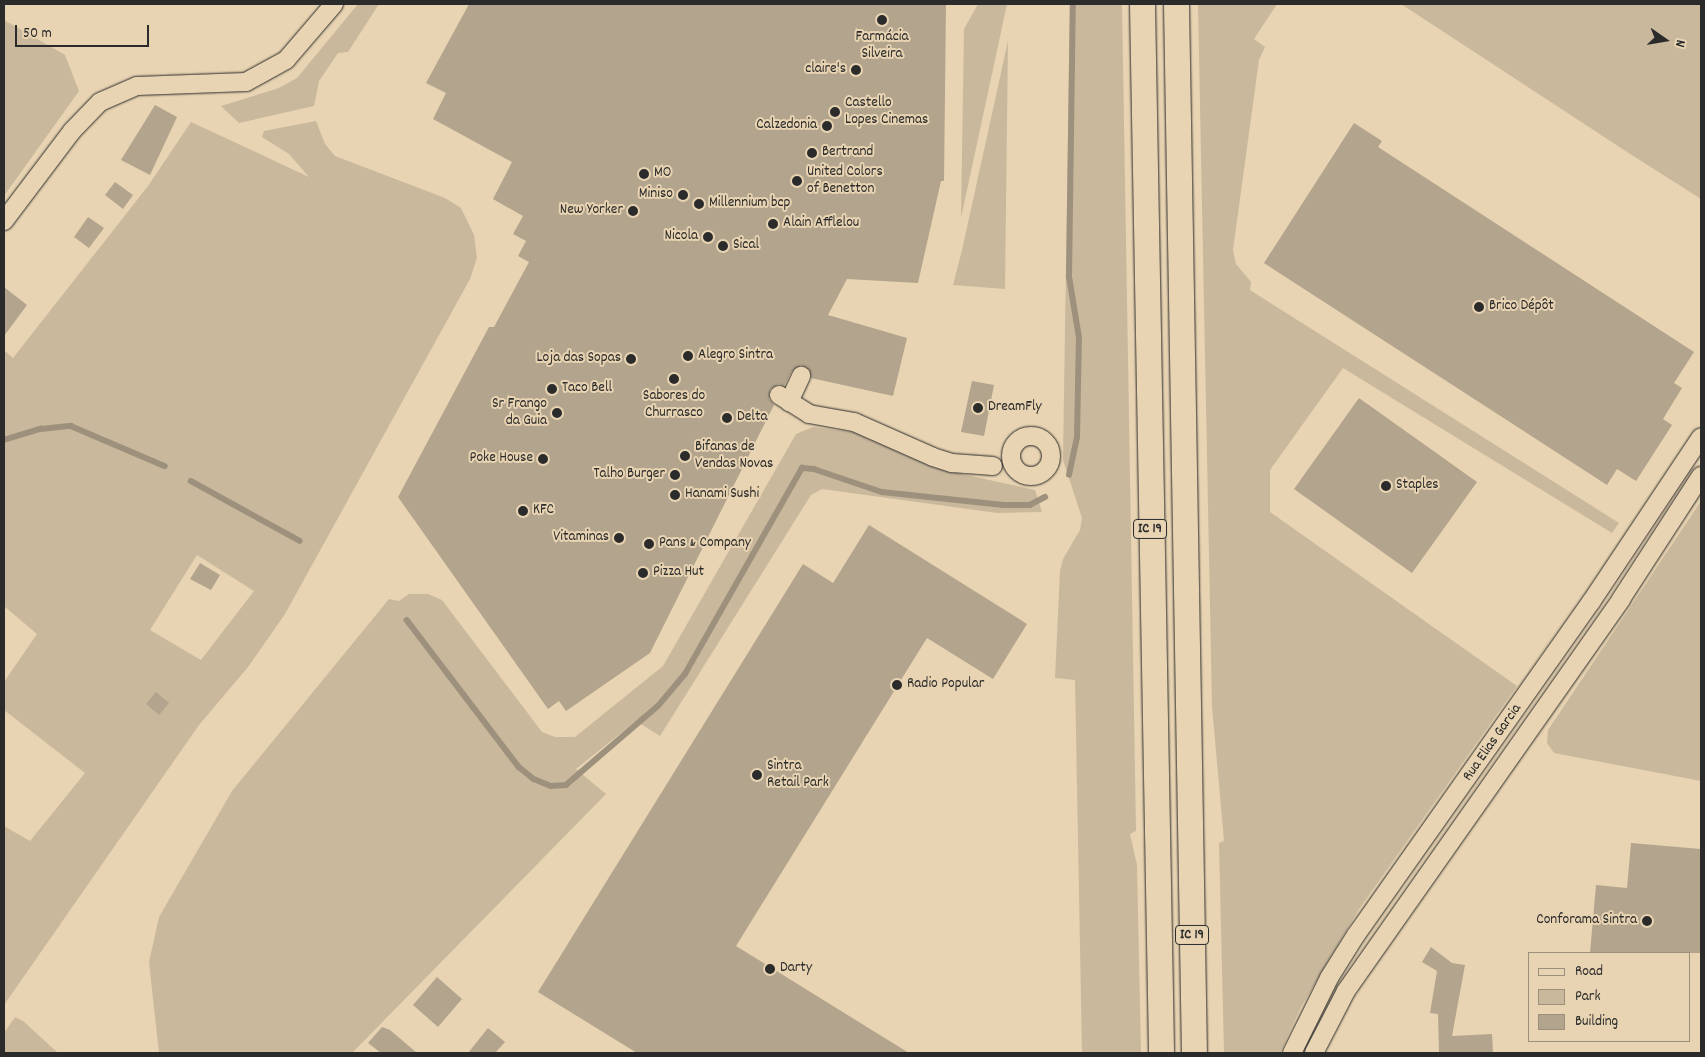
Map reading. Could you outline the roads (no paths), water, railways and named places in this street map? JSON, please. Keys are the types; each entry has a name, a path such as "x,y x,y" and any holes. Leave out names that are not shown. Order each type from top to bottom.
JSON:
{"highway":[{"name":"IC 19","path":"1142,4 1161,1053"},
{"name":"IC 19","path":"1176,4 1194,1053"}],"street":[{"path":"4,222 72,132 100,102 137,86 246,82 286,60 334,4"},
{"path":"800,376 784,398 809,414 854,422 933,457 966,465 993,466"},
{"name":"Rua Elias Garcia","path":"1292,1053 1329,978 1356,935 1591,602 1701,437"},
{"name":"Rua Elias Garcia","path":"1314,1053 1346,991 1621,599 1701,476"}],"waterway":[{"path":"1069,475 1077,438 1079,338 1069,277 1073,4"},
{"path":"4,440 41,429 71,426 165,466"},
{"path":"407,620 519,767 534,779 551,786 566,785 658,706 685,674 802,468 814,469 882,492 1003,505 1030,505 1045,497"},
{"path":"191,481 300,541"}],"place":[{"name":"Farmácia Silveira","path":"882,20"},
{"name":"claire's","path":"856,70"},
{"name":"Castello Lopes Cinemas","path":"835,112"},
{"name":"Calzedonia","path":"827,126"},
{"name":"Bertrand","path":"812,153"},
{"name":"MO","path":"644,174"},
{"name":"United Colors of Benetton","path":"797,181"},
{"name":"Miniso","path":"683,195"},
{"name":"Millennium bcp","path":"699,204"},
{"name":"New Yorker","path":"633,211"},
{"name":"Alain Afflelou","path":"773,224"},
{"name":"Nicola","path":"708,237"},
{"name":"Sical","path":"723,246"},
{"name":"Brico Dépôt","path":"1479,307"},
{"name":"Alegro Sintra","path":"688,356"},
{"name":"Loja das Sopas","path":"631,359"},
{"name":"Sabores do Churrasco","path":"674,379"},
{"name":"Taco Bell","path":"552,389"},
{"name":"DreamFly","path":"978,408"},
{"name":"Sr Frango da Guia","path":"557,413"},
{"name":"Delta","path":"727,418"},
{"name":"Bifanas de Vendas Novas","path":"685,456"},
{"name":"Poke House","path":"543,459"},
{"name":"Talho Burger","path":"675,475"},
{"name":"Staples","path":"1386,486"},
{"name":"Hanami Sushi","path":"675,495"},
{"name":"KFC","path":"523,511"},
{"name":"Vitaminas","path":"619,538"},
{"name":"Pans & Company","path":"649,544"},
{"name":"Pizza Hut","path":"643,573"},
{"name":"Radio Popular","path":"897,685"},
{"name":"Sintra Retail Park","path":"757,775"},
{"name":"Conforama Sintra","path":"1647,921"},
{"name":"Darty","path":"770,969"}]}
